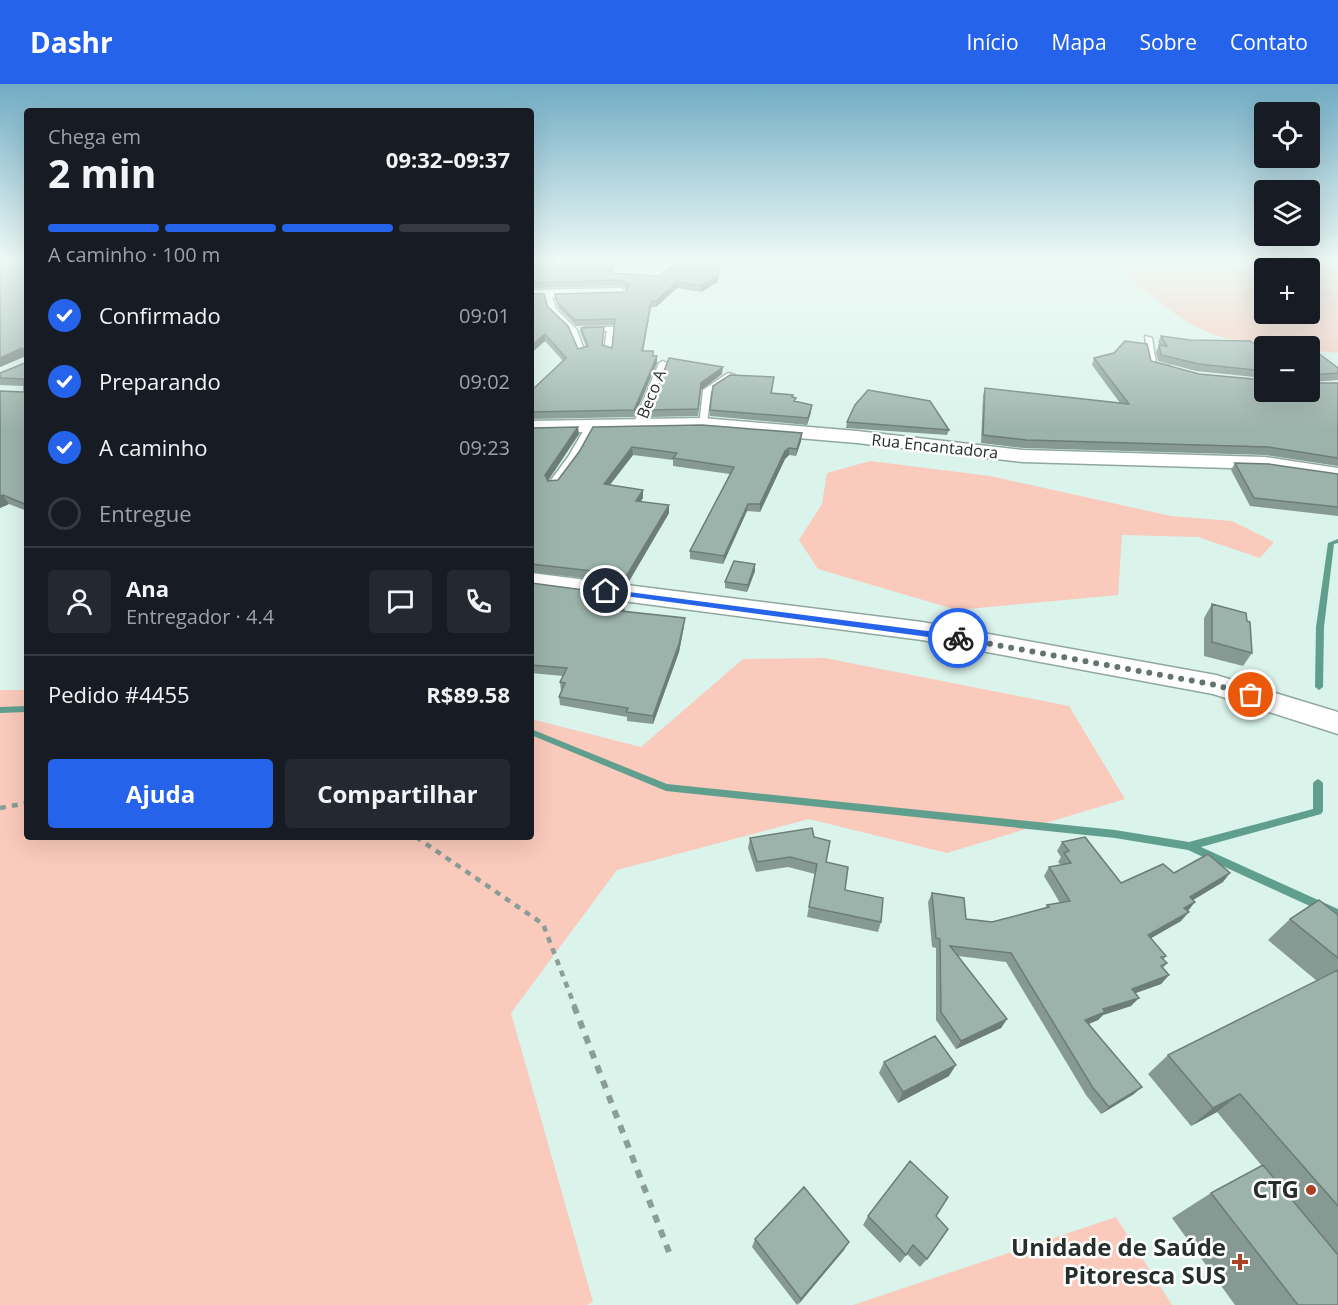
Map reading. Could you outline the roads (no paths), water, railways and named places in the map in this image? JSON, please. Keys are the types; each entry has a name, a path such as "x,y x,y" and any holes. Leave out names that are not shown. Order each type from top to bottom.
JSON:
{"street":[{"name":"Rua Encantadora","path":"534,427 702,424 857,437 1023,456 1265,463 1338,474"},
{"path":"534,580 922,631 1216,685 1338,723"}],"lane":[{"path":"559,316 573,330 582,351"},
{"path":"573,330 611,329 608,350"},
{"path":"1148,338 1152,364 1178,370"},
{"name":"Beco A","path":"638,425 663,363"},
{"path":"702,424 707,390 731,375"},
{"path":"553,484 573,458 591,425"}],"waterway":[{"path":"1319,687 1320,627 1331,543 1338,541"},
{"path":"0,710 24,709"},
{"path":"534,733 666,787 1115,834 1189,846"},
{"path":"1189,846 1318,811 1318,783"},
{"path":"1189,846 1338,914"}],"place":[{"name":"CTG","path":"1311,1190"},
{"name":"Unidade de Saúde Pitoresca SUS","path":"1240,1262"}]}
